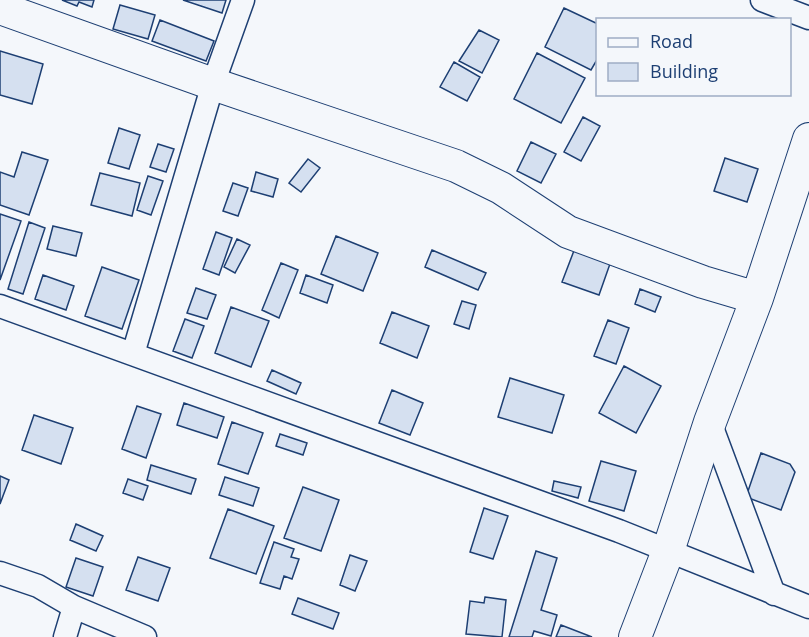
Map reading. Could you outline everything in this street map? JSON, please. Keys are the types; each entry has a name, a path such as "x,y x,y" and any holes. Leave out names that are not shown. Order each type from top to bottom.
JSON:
{"street":[{"path":"133,354 213,84 243,0"},
{"path":"762,0 809,18"},
{"path":"0,8 213,84 456,166 501,188 568,232 704,282 757,298"},
{"path":"635,637 668,551 710,422 757,298 809,138"},
{"path":"0,306 619,531 809,607"},
{"path":"710,422 774,594"},
{"path":"0,573 38,586 74,607 145,637"},
{"path":"65,637 74,607"}],"building":[{"path":"62,0 94,0 92,7 79,2 77,6"},
{"path":"183,0 226,0 222,13"},
{"path":"120,5 155,15 148,39 113,29"},
{"path":"564,8 596,23 596,61 591,70 545,47"},
{"path":"160,20 214,41 206,61 152,41"},
{"path":"479,30 499,40 482,73 459,61"},
{"path":"0,51 43,64 32,104 0,95"},
{"path":"537,53 585,78 561,123 514,99"},
{"path":"454,62 480,77 467,101 440,87"},
{"path":"583,117 600,126 581,161 564,152"},
{"path":"119,128 140,135 129,169 108,163"},
{"path":"531,142 556,154 541,183 517,171"},
{"path":"158,144 174,149 166,172 150,167"},
{"path":"22,152 48,160 29,215 0,205 0,172 14,177"},
{"path":"725,158 758,169 747,202 714,191"},
{"path":"308,159 320,168 301,192 289,183"},
{"path":"256,172 278,179 273,197 251,191"},
{"path":"100,173 140,183 132,216 91,205"},
{"path":"148,176 163,181 151,215 137,210"},
{"path":"233,183 248,188 238,216 223,211"},
{"path":"0,214 21,221 0,280"},
{"path":"29,222 45,228 23,294 8,289"},
{"path":"53,226 82,233 76,256 47,249"},
{"path":"216,232 232,238 219,275 203,269"},
{"path":"336,236 378,253 363,291 321,274"},
{"path":"237,239 250,245 235,273 224,267"},
{"path":"575,248 611,261 599,295 562,282"},
{"path":"432,250 486,273 478,290 425,267"},
{"path":"281,263 298,270 279,318 262,310"},
{"path":"102,267 139,280 122,329 85,316"},
{"path":"43,275 74,286 66,310 35,299"},
{"path":"306,275 333,285 327,303 300,293"},
{"path":"196,288 216,295 207,319 187,313"},
{"path":"640,289 661,297 655,312 635,304"},
{"path":"462,301 476,305 469,329 454,324"},
{"path":"231,307 269,321 251,367 215,353"},
{"path":"392,312 429,326 417,358 380,343"},
{"path":"185,319 204,326 192,358 173,351"},
{"path":"608,320 629,328 616,364 594,356"},
{"path":"624,366 661,386 636,433 599,413"},
{"path":"272,370 301,383 296,394 267,381"},
{"path":"510,378 564,395 552,433 498,417"},
{"path":"392,390 423,403 410,435 379,423"},
{"path":"184,403 224,417 217,438 177,425"},
{"path":"137,406 161,414 146,458 122,449"},
{"path":"34,415 73,428 61,464 22,450"},
{"path":"232,422 263,433 248,474 218,464"},
{"path":"280,434 307,443 303,455 276,446"},
{"path":"761,453 790,464 795,472 781,510 746,497"},
{"path":"601,461 636,471 624,511 589,501"},
{"path":"151,465 196,479 191,494 147,480"},
{"path":"0,476 9,480 0,504"},
{"path":"225,477 259,488 253,506 219,495"},
{"path":"128,479 148,486 143,500 123,493"},
{"path":"554,481 581,487 578,498 552,491"},
{"path":"303,487 339,500 321,551 284,538"},
{"path":"484,508 508,516 493,559 470,552"},
{"path":"228,509 274,526 256,574 210,558"},
{"path":"76,524 103,536 96,551 70,540"},
{"path":"274,542 294,549 291,557 299,559 292,579 284,576 280,589 260,583"},
{"path":"536,551 557,558 541,610 557,615 551,636 534,631 532,637 509,637"},
{"path":"350,555 367,561 355,591 340,585"},
{"path":"138,557 170,568 158,601 126,590"},
{"path":"76,558 103,567 93,596 66,587"},
{"path":"485,597 506,600 502,637 466,634 470,601 484,603"},
{"path":"298,598 339,613 333,629 292,614"},
{"path":"561,625 592,637 556,637"}]}
